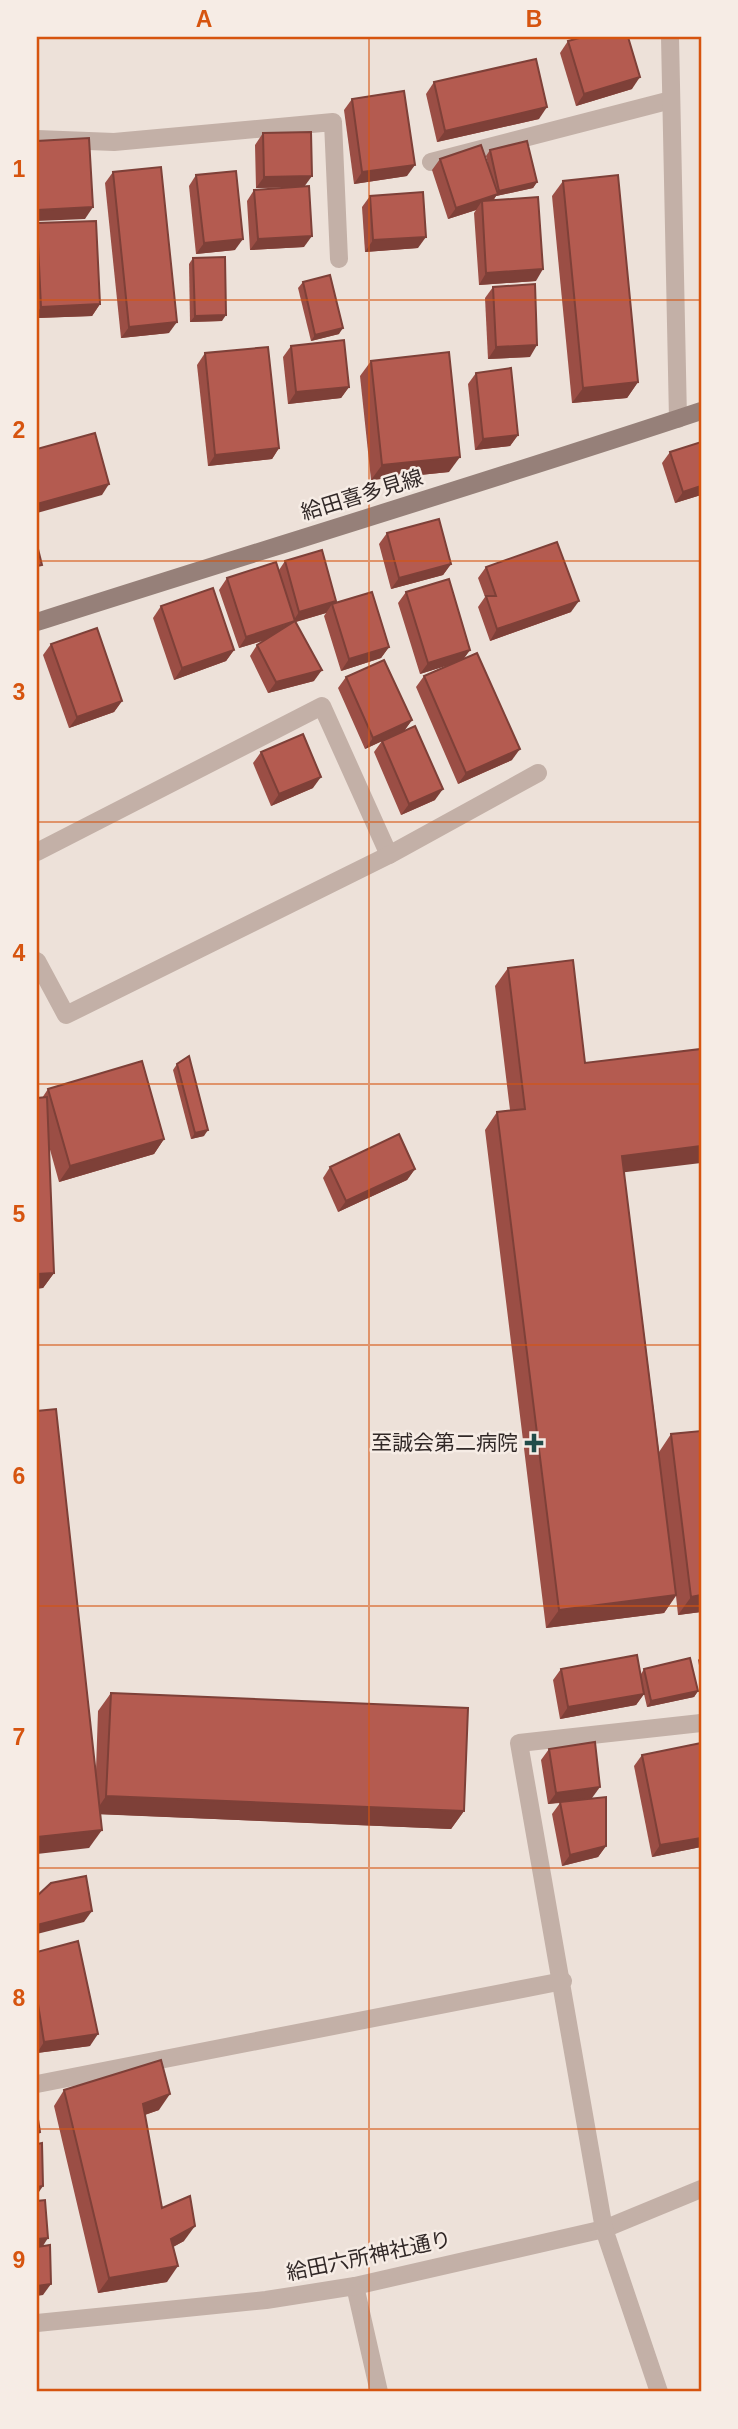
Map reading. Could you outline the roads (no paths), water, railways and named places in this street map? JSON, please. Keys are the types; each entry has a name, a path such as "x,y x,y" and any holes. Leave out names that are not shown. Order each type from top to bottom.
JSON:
{"street":[{"path":"670,37 678,419"},
{"path":"431,162 671,100"},
{"path":"37,139 114,142 333,122 339,259"},
{"name":"給田喜多見線","path":"37,622 345,523 589,450 701,411"},
{"path":"37,852 322,706 389,855"},
{"path":"37,961 66,1015 389,855 538,773"},
{"path":"659,2392 604,2229 563,1981 519,1743 701,1723"},
{"path":"37,2084 563,1981"},
{"name":"給田六所神社通り","path":"37,2323 266,2300 355,2286 604,2229 701,2189"},
{"path":"355,2286 379,2392"}],"place":[{"name":"至誠会第二病院","path":"534,1443"}]}
